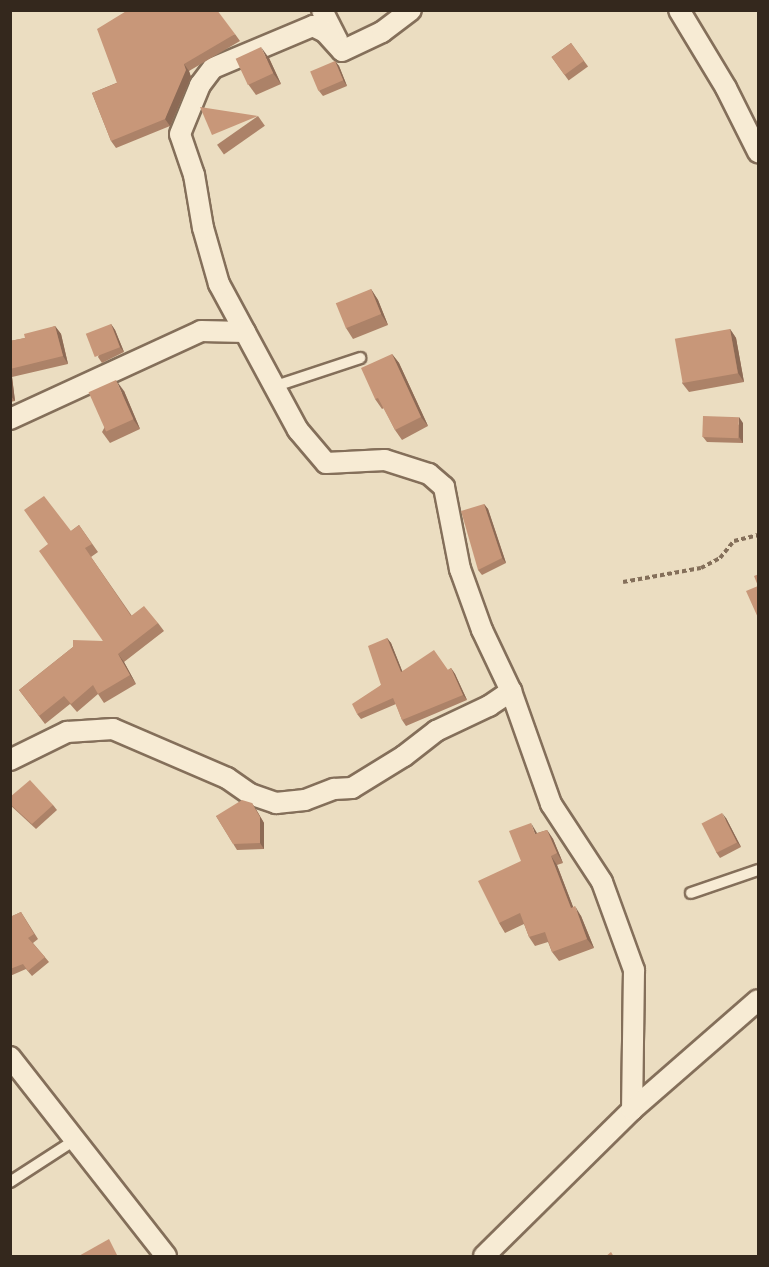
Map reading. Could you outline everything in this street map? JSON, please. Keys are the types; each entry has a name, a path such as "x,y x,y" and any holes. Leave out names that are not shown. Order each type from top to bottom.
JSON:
{"street":[{"path":"322,10 342,51"},
{"path":"342,51 382,32 411,10"},
{"path":"679,10 726,87 759,152"},
{"path":"342,51 325,32 313,26 213,68 200,85 180,134 194,175 203,228 219,284 272,387 298,430 326,463 386,460 429,474 444,487 460,569 482,630 511,691 551,804 602,882 634,970 632,1110"},
{"path":"10,419 201,331 245,332"},
{"path":"10,759 67,732 113,729 227,778 250,794 276,803 305,800 334,789 352,788 404,756 436,731 489,706 511,691"},
{"path":"484,1257 632,1110 759,1000"},
{"path":"10,1057 166,1257"}],"lane":[{"path":"272,387 360,358"},
{"path":"691,893 759,870"},
{"path":"10,1182 75,1140"}],"path":[{"path":"623,582 701,568 720,558 734,541 759,535"}],"building":[{"path":"128,10 217,10 235,34 184,64 186,70 165,119 111,141 92,93 117,83 97,29"},
{"path":"571,43 584,61 565,75 552,57"},
{"path":"261,47 273,73 248,85 236,59"},
{"path":"335,61 343,80 318,91 310,72"},
{"path":"200,107 258,116 212,135"},
{"path":"371,289 381,314 346,328 336,303"},
{"path":"111,324 120,347 95,357 86,334"},
{"path":"55,326 63,356 10,369 10,341 25,338 24,334"},
{"path":"730,329 738,373 683,383 675,339"},
{"path":"392,354 421,417 395,430 378,398 375,399 361,368"},
{"path":"116,380 133,419 106,431 89,392"},
{"path":"703,416 739,417 738,438 702,437"},
{"path":"44,496 71,531 79,525 92,544 85,548 131,616 144,606 158,623 118,654 130,675 98,694 93,685 71,704 64,696 39,716 19,690 73,647 73,640 103,641 39,551 48,544 24,510"},
{"path":"484,504 502,558 478,570 461,511"},
{"path":"759,574 759,620 746,591 758,586 754,576"},
{"path":"387,638 401,672 434,650 448,670 451,668 463,695 402,720 393,698 357,714 352,704 381,685 368,646"},
{"path":"30,780 53,805 32,824 10,804 10,797"},
{"path":"242,800 252,803 260,817 260,843 233,844 216,816"},
{"path":"722,813 737,842 716,853 702,823"},
{"path":"531,823 535,834 547,830 557,853 551,856 571,908 575,906 587,939 552,952 545,932 529,937 520,913 499,923 478,881 521,861 509,831"},
{"path":"21,912 34,934 28,938 45,957 28,971 23,964 10,969 10,917"},
{"path":"109,1239 118,1257 77,1257"}]}
